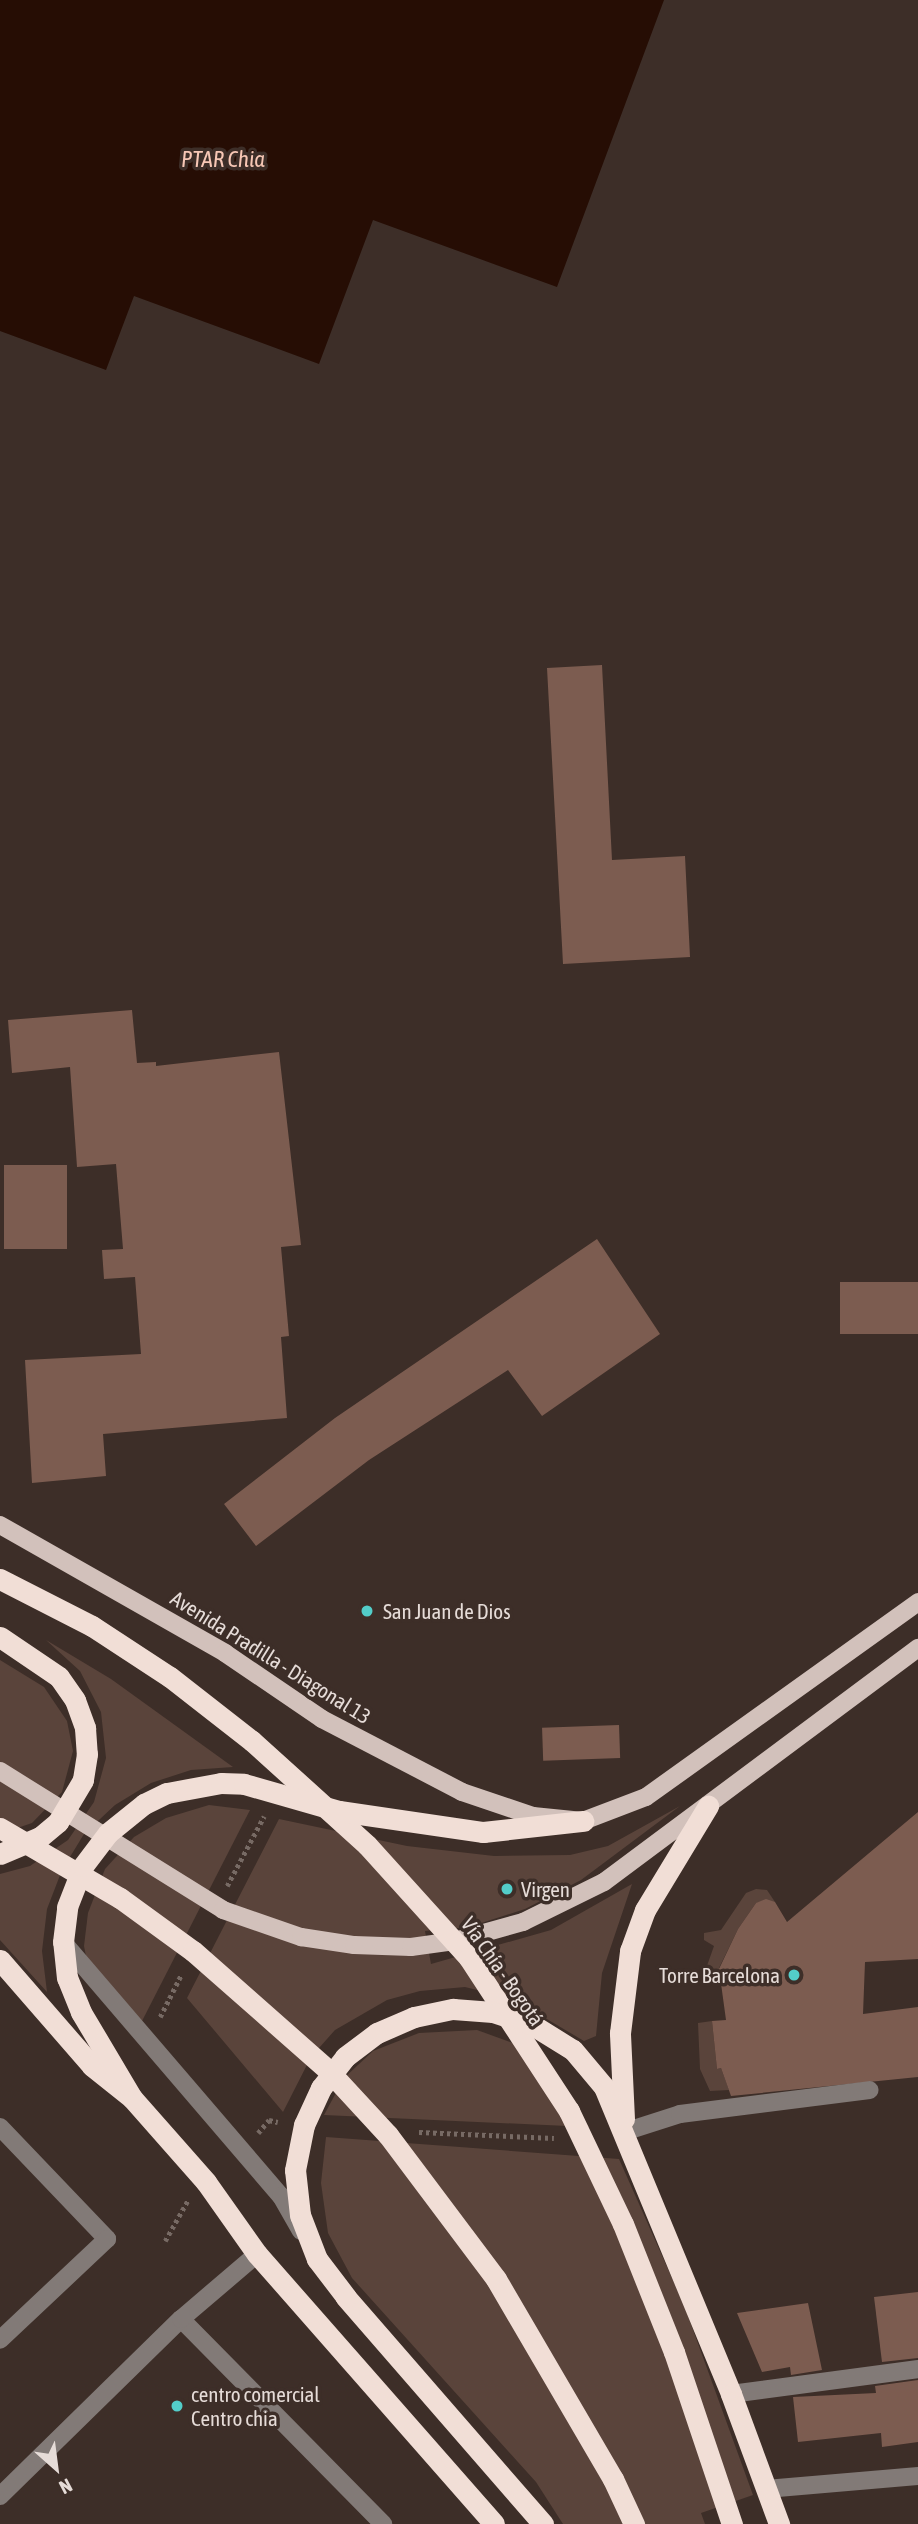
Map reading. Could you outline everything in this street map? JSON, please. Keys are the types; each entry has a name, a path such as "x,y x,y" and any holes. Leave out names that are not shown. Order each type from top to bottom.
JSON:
{"highway":[{"name":"Vía Chía - Bogotá","path":"4,1581 103,1633 170,1677 252,1741 367,1845 469,1958 569,2111 623,2224 674,2352 732,2524"},
{"path":"0,1637 59,1677 75,1700 85,1728 88,1754 83,1780 58,1822 40,1837 0,1854"},
{"path":"132,2098 81,2012 67,1978 64,1942 67,1908 83,1866 108,1833 144,1804 167,1793 221,1783 276,1792 339,1811 483,1832 583,1821"},
{"path":"624,2132 620,2033 630,1951 645,1910 708,1806"},
{"path":"0,1828 120,1898 193,1951 327,2069 445,2205 542,2355 634,2524"},
{"path":"0,1959 92,2066 132,2098 206,2182 257,2254 494,2524"},
{"path":"543,2524 317,2259 300,2215 295,2170 304,2125 321,2088 345,2057 377,2033 414,2017 453,2009 493,2012 531,2024 573,2050 604,2087 731,2394 779,2524"}],"main road":[{"name":"Avenida Pradilla - Diagonal 13","path":"0,1525 225,1653 322,1719 462,1792 533,1816 583,1821 646,1797 918,1602"},
{"path":"0,1772 223,1910 301,1937 354,1945 411,1947 487,1933 566,1902 641,1857 918,1648"}],"street":[{"path":"64,1942 146,2042 281,2196 317,2259"},
{"path":"624,2132 680,2114 869,2090"},
{"path":"0,2127 107,2239 0,2340"},
{"path":"0,2496 181,2319 257,2254"},
{"path":"181,2319 383,2524"},
{"path":"731,2394 918,2369"},
{"path":"766,2490 918,2476"}],"path":[{"path":"220,1899 276,1792"},
{"path":"146,2042 183,1971"}],"shaded area":[{"path":"46,1640 111,1679 233,1767 191,1770 151,1783 115,1805 84,1834 62,1870 47,1909 42,1951 47,1992 0,1940 0,1874 30,1866 68,1840 94,1802 106,1758 101,1712 80,1671"},
{"path":"0,1660 44,1687 67,1721 73,1751 62,1792 32,1823 0,1834"},
{"path":"209,1805 250,1810 141,2023 87,1961 84,1946 88,1913 105,1869 134,1837 166,1818"},
{"path":"680,1806 581,1880 525,1909 469,1927 425,1931 431,1964 551,1930 632,1884 602,1973 596,2036 584,2041 513,1999 465,1987 420,1991 387,2000 335,2030 311,2057 283,2112 187,1998 279,1819 407,1846 494,1856 570,1855 608,1846"},
{"path":"756,1889 767,1890 775,1902 756,1903 738,1929 719,1968 726,1969 721,1982 703,1977 714,1946 704,1940 704,1933 721,1930 746,1893"},
{"path":"712,2021 717,2069 721,2068 729,2090 710,2091 700,2069 698,2023"},
{"path":"477,2030 513,2043 556,2079 589,2127 324,2115 344,2078 373,2051 419,2033"},
{"path":"326,2137 619,2159 684,2305 753,2495 701,2513 705,2524 563,2524 536,2482 352,2278 328,2233 321,2183"}],"water":[{"name":"PTAR Chia","path":"0,0 664,0 557,287 373,220 319,364 134,296 106,370 0,331"}],"building":[{"path":"602,665 612,860 685,856 690,957 563,964 547,668"},
{"path":"132,1010 137,1063 156,1062 156,1066 279,1052 301,1245 281,1247 289,1336 281,1337 287,1418 103,1434 106,1476 32,1483 25,1360 141,1354 135,1277 104,1279 102,1250 123,1249 116,1164 77,1167 70,1067 12,1073 8,1020"},
{"path":"4,1165 67,1165 67,1249 4,1249"},
{"path":"597,1239 660,1334 542,1416 508,1370 369,1460 256,1546 224,1504 335,1418"},
{"path":"840,1282 918,1282 918,1334 840,1334"},
{"path":"619,1725 620,1758 543,1761 542,1728"},
{"name":"Torre Barcelona","path":"918,1812 918,1959 865,1962 863,2014 918,2007 918,2077 731,2096 721,2068 717,2069 712,2021 726,2020 719,1969 738,1929 756,1903 766,1899 775,1902 787,1922"},
{"path":"918,2292 918,2358 882,2362 874,2297"},
{"path":"808,2303 822,2370 791,2375 790,2367 762,2372 737,2313"},
{"path":"918,2380 918,2442 882,2447 881,2433 798,2442 793,2397 876,2393 875,2386"}],"place":[{"name":"San Juan de Dios","path":"367,1611"},
{"name":"Virgen","path":"507,1889"},
{"name":"Torre Barcelona","path":"794,1975"},
{"name":"centro comercial Centro chia","path":"177,2406"}]}
